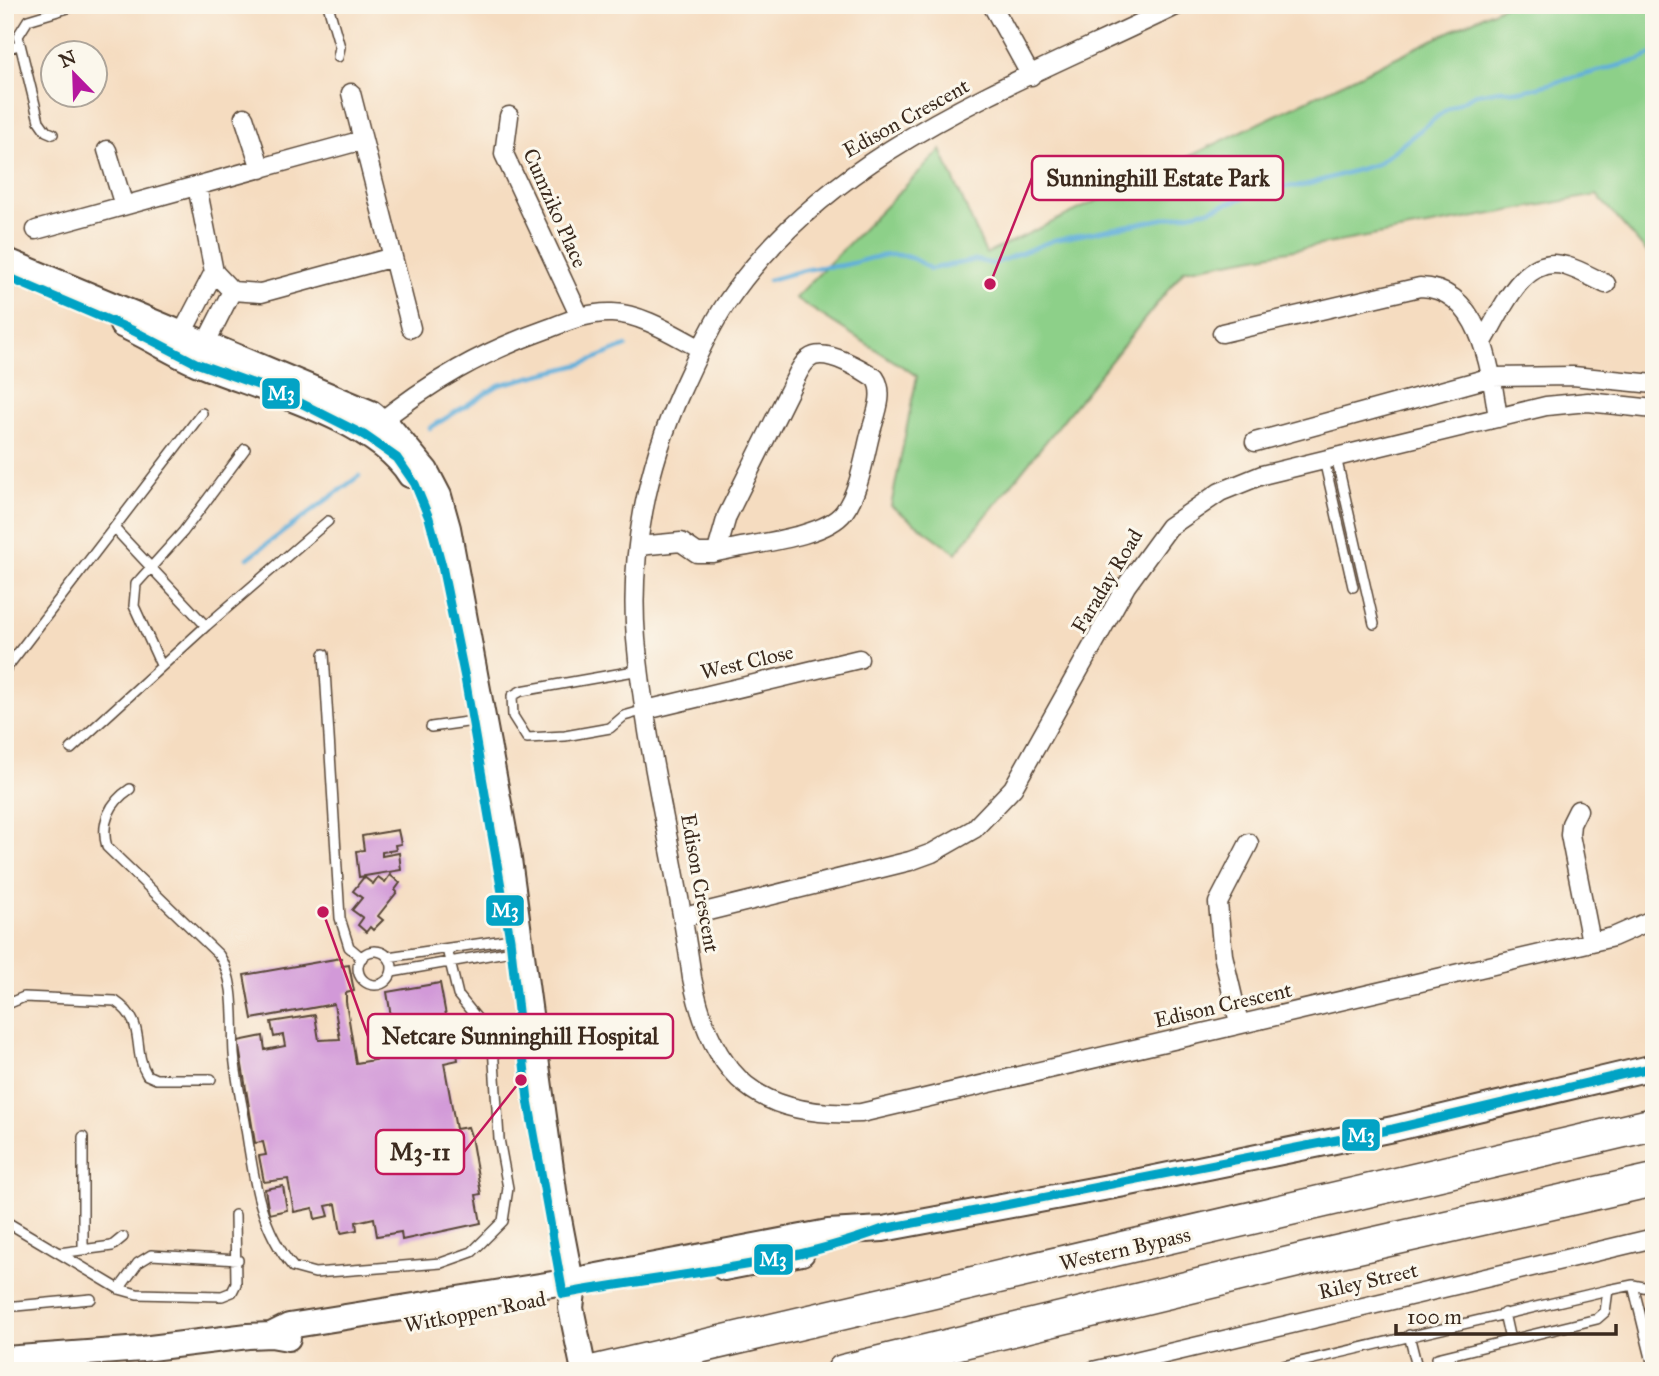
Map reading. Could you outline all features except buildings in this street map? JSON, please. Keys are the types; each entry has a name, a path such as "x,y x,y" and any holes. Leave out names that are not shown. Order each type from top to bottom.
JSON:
{"highway":[{"name":"Western Bypass","path":"596,1371 1654,1124"},
{"path":"843,1371 1314,1257 1654,1180"}],"main road":[{"path":"5,260 283,394 373,428 406,470 429,518 477,721 516,944 528,1100 584,1371"},
{"path":"5,276 134,331 177,343"},
{"name":"Witkoppen Road","path":"5,1359 271,1335 289,1338 399,1327 569,1298 828,1232 883,1229 1130,1183 1367,1134 1654,1067"}],"street":[{"path":"992,5 1031,76"},
{"name":"Edison Crescent","path":"1178,5 911,136 839,183 789,228 756,263 723,307 669,418 655,460 638,546 636,638 700,1018 709,1041 734,1074 753,1091 794,1110 837,1114 871,1111 1591,942 1624,933 1654,919"},
{"path":"351,93 411,328"},
{"name":"Cumziko Place","path":"509,116 503,155 580,317"},
{"path":"244,117 261,169"},
{"path":"36,230 363,141"},
{"path":"107,150 124,206"},
{"path":"197,186 214,272 232,291 261,293 393,257"},
{"path":"1483,342 1516,286 1534,270 1546,265 1565,265 1606,284"},
{"path":"177,343 214,272"},
{"path":"1222,333 1420,287 1434,288 1453,300 1483,342 1498,418"},
{"path":"200,354 232,291"},
{"path":"373,428 439,377 466,362 580,317 613,313 628,315 701,349"},
{"path":"638,546 681,542 697,553 717,551 812,531 837,519 845,511 866,455 881,392 875,379 822,355 808,359 802,366 727,516 717,551"},
{"path":"1255,442 1492,377 1573,376 1654,384"},
{"name":"Faraday Road","path":"684,917 910,861 933,853 974,829 1013,788 1126,586 1169,527 1199,503 1242,482 1546,406 1588,402 1654,409"},
{"name":"West Close","path":"646,710 859,659"},
{"path":"1578,810 1571,824 1570,835 1591,942"},
{"path":"1239,1023 1223,955 1218,903 1249,843"},
{"name":"Riley Street","path":"1093,1371 1654,1238"}],"lane":[{"path":"54,134 46,131 39,121 19,45 20,30 28,20 78,5"},
{"path":"328,5 340,47 338,57"},
{"path":"5,49 19,45"},
{"path":"5,670 202,414"},
{"path":"161,665 134,606 136,584 183,532 245,449"},
{"path":"1330,458 1353,587"},
{"path":"1330,458 1374,624"},
{"path":"71,750 161,665 328,521"},
{"path":"114,528 152,565 206,626"},
{"path":"324,654 341,918 349,947 362,958"},
{"path":"640,670 521,691 512,696 513,716 527,738 539,739 610,728 624,716 646,710"},
{"path":"431,727 477,721"},
{"path":"130,789 117,798 109,809 105,828 107,847 219,955 225,966 232,1006 234,1059 257,1194 266,1222 293,1267 315,1273 441,1263 472,1252 503,1221 508,1188 499,1139 493,1046 484,1027 458,995 447,949"},
{"path":"516,944 392,972 381,984 368,983 359,974 362,958 374,951 388,957 516,944"},
{"path":"388,957 392,972"},
{"path":"5,1005 24,997 115,1001 135,1023 147,1075 156,1079 211,1079"},
{"path":"83,1137 83,1250"},
{"path":"5,1221 119,1289 137,1294 222,1296 235,1288 238,1260 236,1215"},
{"path":"59,1253 112,1246 123,1237"},
{"path":"119,1289 138,1263 151,1255 238,1260"},
{"path":"1633,1285 1654,1370"},
{"path":"1262,1371 1608,1290 1633,1285 1654,1289"},
{"path":"1437,1358 1597,1319 1605,1312 1608,1290"},
{"path":"5,1307 91,1299"},
{"path":"1504,1313 1510,1340"},
{"path":"1409,1335 1418,1371"}],"green space":[{"path":"1505,5 1654,5 1654,260 1597,195 1184,270 956,553 891,506 917,376 795,298 941,150 986,254"}],"waterway":[{"path":"769,280 804,270 845,265 890,255 909,257 930,269 976,260 993,264 1054,240 1208,210 1276,187 1302,186 1377,164 1446,110 1476,94 1500,90 1523,91 1640,60 1654,53"},
{"path":"430,428 499,385 582,364 626,346"},
{"path":"248,558 359,476"}],"transit line":[{"name":"M3","path":"5,276 134,331 196,363 283,394 364,435 397,458 415,484 429,518 442,566 465,678 510,939 528,1100 563,1294 725,1269 805,1253 883,1229 1393,1129 1654,1067"}],"place":[{"name":"Sunninghill Estate Park","path":"990,284"},
{"name":"Netcare Sunninghill Hospital","path":"323,912"},
{"name":"M3-11","path":"521,1080"}]}
